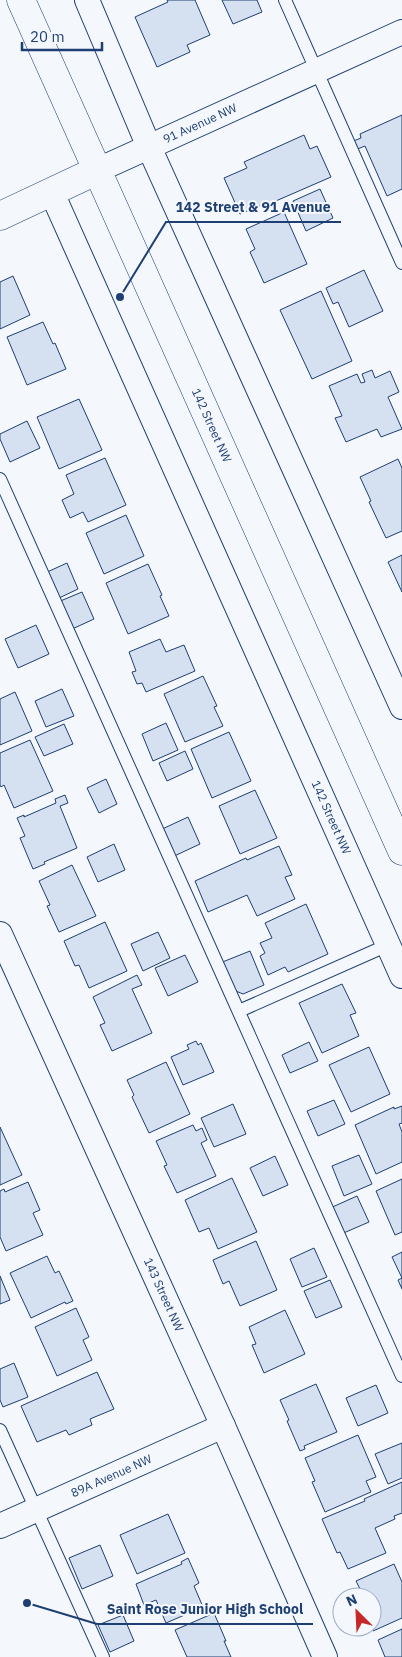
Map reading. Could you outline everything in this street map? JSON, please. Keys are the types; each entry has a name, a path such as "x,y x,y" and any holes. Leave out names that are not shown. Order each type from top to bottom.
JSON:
{"main road":[{"name":"142 Street NW","path":"21,0 402,851"},
{"name":"91 Avenue NW","path":"3,211 52,193 98,170"}],"street":[{"path":"87,0 149,147 402,707"},
{"name":"91 Avenue NW","path":"98,170 402,32"},
{"name":"142 Street NW","path":"52,193 402,976"},
{"name":"143 Street NW","path":"0,934 223,1426 325,1657"},
{"name":"89A Avenue NW","path":"0,1526 223,1426"}],"lane":[{"path":"285,0 316,71 397,236 402,263"},
{"path":"0,479 402,1376"},
{"path":"239,1012 388,945"},
{"path":"0,1430 103,1657"}],"building":[{"path":"167,0 195,0 210,35 187,45 190,52 157,67 135,17 168,2"},
{"path":"222,0 257,0 262,12 233,24"},
{"path":"402,115 402,189 387,196 365,146 355,150 351,142 361,138 360,134"},
{"path":"304,135 310,149 317,146 331,177 262,207 261,205 240,214 224,178 247,168 244,162"},
{"path":"320,189 333,218 306,231 293,201"},
{"path":"284,212 307,264 264,283 250,252 255,249 246,229"},
{"path":"364,270 383,311 349,327 338,302 333,304 326,288"},
{"path":"13,276 30,315 0,329 0,282"},
{"path":"321,291 352,361 312,379 280,310"},
{"path":"43,322 53,344 55,343 66,369 27,385 7,337"},
{"path":"372,370 375,378 390,371 399,392 388,397 402,429 381,437 377,429 346,442 335,418 342,416 329,386 357,374 361,383 365,382 362,374"},
{"path":"79,399 102,450 59,469 37,417"},
{"path":"27,421 40,448 10,462 0,439 0,434"},
{"path":"105,458 126,505 88,522 83,512 70,518 62,500 74,494 66,475"},
{"path":"398,459 402,468 402,531 386,538 369,502 371,501 360,477"},
{"path":"126,515 144,556 104,574 86,533"},
{"path":"402,555 402,592 388,562"},
{"path":"67,563 78,589 57,599 45,573"},
{"path":"148,564 169,616 128,634 106,583"},
{"path":"82,592 94,619 70,630 58,602"},
{"path":"36,625 49,654 18,668 5,639"},
{"path":"160,639 166,652 184,645 195,671 146,692 142,683 137,684 132,672 136,671 129,652"},
{"path":"203,676 217,706 214,707 223,726 185,742 164,694"},
{"path":"62,689 74,716 46,727 35,701"},
{"path":"15,692 32,731 0,745 0,699"},
{"path":"166,723 178,750 153,761 142,734"},
{"path":"64,724 73,744 44,756 35,737"},
{"path":"229,732 251,781 212,798 191,749"},
{"path":"30,740 53,791 14,808 4,785 1,787 0,785 0,753"},
{"path":"185,751 193,769 167,781 159,763"},
{"path":"106,779 117,804 99,813 87,788"},
{"path":"255,790 277,838 240,854 219,806"},
{"path":"65,795 68,803 60,806 77,848 44,862 45,864 33,869 20,838 25,836 17,818 24,815 24,817 56,803 55,799"},
{"path":"188,817 200,844 170,858 158,831"},
{"path":"114,844 125,870 98,882 87,857"},
{"path":"279,846 292,875 285,877 295,899 257,916 247,895 208,912 195,881 246,858 247,860"},
{"path":"72,865 96,916 59,932 47,906 50,905 39,881"},
{"path":"306,904 328,954 288,972 285,967 268,975 260,956 265,953 260,943 272,938 265,923"},
{"path":"105,922 127,971 89,988 79,965 75,966 64,941"},
{"path":"158,932 170,958 143,971 131,944"},
{"path":"250,951 264,985 243,994 231,989 220,963"},
{"path":"185,955 198,982 168,996 155,968"},
{"path":"137,975 142,985 132,989 152,1033 112,1051 100,1025 105,1023 93,997"},
{"path":"342,984 356,1013 350,1015 359,1036 322,1053 299,1003"},
{"path":"196,1041 198,1045 201,1043 214,1072 183,1085 171,1057 189,1049 187,1045"},
{"path":"309,1042 318,1061 290,1073 282,1055"},
{"path":"369,1047 390,1094 351,1112 329,1065"},
{"path":"166,1062 190,1114 149,1133 132,1097 134,1095 127,1080"},
{"path":"334,1100 345,1124 318,1136 307,1111"},
{"path":"233,1104 246,1134 214,1147 201,1118"},
{"path":"402,1106 402,1123 399,1124 402,1132 402,1162 376,1174 355,1125 394,1107 394,1109"},
{"path":"193,1125 196,1131 202,1128 207,1140 201,1143 216,1176 177,1193 164,1166 167,1165 156,1141"},
{"path":"0,1127 22,1175 0,1185"},
{"path":"359,1155 372,1184 344,1196 332,1166"},
{"path":"275,1156 288,1185 263,1196 250,1168"},
{"path":"232,1178 257,1232 218,1249 209,1228 199,1232 185,1200"},
{"path":"402,1179 402,1232 395,1235 376,1191"},
{"path":"28,1182 40,1210 33,1213 43,1235 6,1251 0,1237 0,1191 4,1189 5,1192"},
{"path":"357,1196 369,1222 339,1235 328,1209"},
{"path":"256,1241 277,1290 240,1306 229,1281 223,1284 213,1260"},
{"path":"314,1248 327,1277 302,1287 290,1259"},
{"path":"402,1252 402,1278 392,1257"},
{"path":"47,1256 55,1273 59,1271 73,1301 66,1304 65,1302 31,1318 10,1273"},
{"path":"0,1276 10,1300 0,1304"},
{"path":"402,1278 402,1289 398,1280"},
{"path":"330,1280 342,1307 316,1318 304,1291"},
{"path":"76,1308 89,1337 83,1340 92,1360 57,1376 35,1327"},
{"path":"285,1310 305,1354 264,1373 252,1345 256,1344 249,1327"},
{"path":"14,1363 28,1397 3,1407 0,1400 0,1369"},
{"path":"97,1372 114,1409 90,1419 92,1425 69,1435 66,1430 37,1442 21,1406"},
{"path":"316,1384 337,1432 304,1446 305,1449 300,1451 280,1400"},
{"path":"376,1385 388,1413 358,1426 346,1398"},
{"path":"358,1435 376,1477 366,1481 371,1492 325,1512 312,1482 315,1481 305,1458"},
{"path":"402,1443 402,1478 388,1484 375,1454"},
{"path":"402,1482 402,1513 394,1516 395,1519 375,1528 386,1553 348,1569 340,1552 337,1553 322,1519 365,1501 364,1499"},
{"path":"168,1514 185,1553 137,1574 120,1535"},
{"path":"100,1545 113,1576 82,1589 69,1558"},
{"path":"188,1558 199,1583 194,1586 203,1607 166,1623 156,1600 144,1605 136,1584 182,1564 181,1562"},
{"path":"394,1564 402,1582 402,1618 382,1627 382,1587 359,1587 356,1581"},
{"path":"214,1613 231,1657 187,1657 175,1630"},
{"path":"123,1615 134,1641 110,1652 98,1625"},
{"path":"402,1629 402,1657 385,1657 378,1640"}],"place":[{"name":"142 Street & 91 Avenue","path":"120,297"},
{"name":"Saint Rose Junior High School","path":"27,1603"}]}
